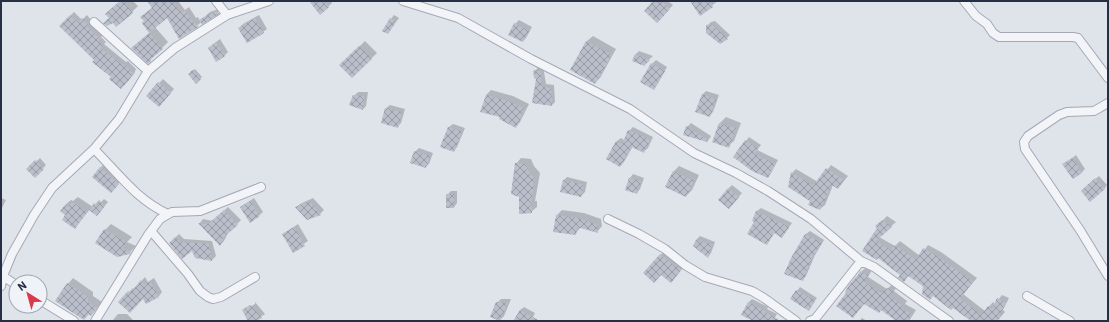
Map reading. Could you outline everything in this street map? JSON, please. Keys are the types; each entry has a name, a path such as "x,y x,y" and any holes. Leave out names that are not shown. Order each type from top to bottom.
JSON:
{"street":[{"path":"216,1 227,15"},
{"path":"1,286 3,276 12,254 34,215 52,188 94,149 119,119 148,71 175,48 227,15 269,1"},
{"path":"403,1 458,18 530,59 630,109 694,153 762,188 805,215 861,261 874,267 944,320"},
{"path":"964,1 976,16 987,24 993,33 1000,37 1078,38 1108,78"},
{"path":"94,22 148,71"},
{"path":"1108,103 1094,111 1067,112 1060,114 1028,136 1024,142 1025,149 1080,230 1108,276"},
{"path":"94,149 124,182 155,208 168,214"},
{"path":"95,321 160,219 175,212 200,211 261,187"},
{"path":"155,208 160,219"},
{"path":"608,219 665,249 685,265 701,275 752,291 796,321"},
{"path":"151,231 188,274 200,291 208,297 213,299 221,297 255,277"},
{"path":"810,321 815,319 861,261"},
{"path":"3,276 8,279"},
{"path":"1028,296 1070,321"},
{"path":"48,305 74,321"}],"building":[{"path":"120,1 123,1 133,13 116,27 113,23 107,26 103,23 109,18 105,14"},
{"path":"147,1 171,1 181,13 185,10 198,27 179,39 167,18 149,33 142,23 144,21 140,17 152,8"},
{"path":"309,1 324,1 329,7 320,15"},
{"path":"653,1 661,1 670,9 657,23 644,11"},
{"path":"690,1 710,1 713,7 700,16"},
{"path":"217,11 219,14 202,25 199,20"},
{"path":"70,15 78,23 82,18 88,25 86,26 100,39 98,41 103,46 101,48 133,73 121,89 109,79 111,77 92,62 94,60 59,26"},
{"path":"255,18 264,33 247,43 238,28"},
{"path":"390,18 396,22 388,34 382,31"},
{"path":"514,23 529,31 523,42 508,35"},
{"path":"711,24 728,39 720,44 706,33 706,25"},
{"path":"149,33 163,49 151,59 148,64 131,48"},
{"path":"586,41 612,55 595,84 570,70"},
{"path":"216,42 225,56 216,62 208,48"},
{"path":"359,46 372,59 352,78 339,65"},
{"path":"635,54 650,60 644,66 632,61"},
{"path":"651,63 665,71 654,90 640,82"},
{"path":"537,68 540,70 542,87 551,88 552,106 532,103 536,79 534,78 533,70 537,72"},
{"path":"193,70 201,79 196,84 188,74"},
{"path":"158,82 171,93 159,107 146,96"},
{"path":"702,94 716,99 710,117 695,112"},
{"path":"353,95 364,96 363,110 349,105"},
{"path":"486,95 508,101 525,109 516,128 499,119 500,117 480,112"},
{"path":"385,108 402,112 398,128 381,123"},
{"path":"719,123 736,128 729,148 712,142"},
{"path":"686,126 708,140 707,142 683,135"},
{"path":"448,127 462,132 454,152 440,147"},
{"path":"628,130 650,140 644,153 632,147 620,167 606,159 616,141 622,144"},
{"path":"745,140 758,149 755,154 775,164 768,178 752,171 733,157"},
{"path":"414,151 430,156 426,168 410,163"},
{"path":"1072,158 1082,173 1073,179 1062,164"},
{"path":"35,160 44,169 35,178 26,169"},
{"path":"515,163 525,164 535,179 530,206 532,206 532,213 519,214 519,197 511,194"},
{"path":"100,167 119,184 111,193 92,177"},
{"path":"826,168 844,180 838,189 832,185 820,210 808,205 810,201 788,187 791,172 813,186"},
{"path":"673,171 694,181 686,197 665,187"},
{"path":"629,178 641,181 637,194 625,190"},
{"path":"1095,178 1105,189 1090,202 1081,191"},
{"path":"563,180 584,185 581,197 560,192"},
{"path":"728,188 739,197 729,209 718,200"},
{"path":"446,194 454,194 454,208 446,208"},
{"path":"250,201 260,216 250,223 240,207"},
{"path":"309,201 321,215 307,220 295,207"},
{"path":"72,202 87,212 75,229 62,220 65,215 60,211 65,205 68,207"},
{"path":"100,202 105,206 97,216 89,210 94,203 97,205"},
{"path":"224,210 238,225 224,237 220,246 198,223 208,224"},
{"path":"756,211 789,227 782,238 774,233 767,245 747,234 754,222 752,221"},
{"path":"556,215 578,218 596,224 598,233 577,227 576,235 553,232"},
{"path":"882,220 892,227 876,241 890,250 895,245 916,260 923,248 937,256 973,282 960,299 981,315 988,306 992,309 997,298 1006,303 999,315 1001,316 998,321 971,321 953,308 951,310 933,296 930,300 922,294 923,286 908,276 904,282 898,278 900,275 878,258 877,260 862,251 877,228 875,226"},
{"path":"294,227 305,246 293,253 282,234"},
{"path":"104,229 127,243 122,248 131,252 130,254 117,257 95,243"},
{"path":"805,234 822,243 811,260 803,281 784,274 791,258"},
{"path":"175,237 180,242 209,244 212,261 195,258 192,251 182,259 169,243"},
{"path":"696,240 712,245 708,258 693,246"},
{"path":"660,254 674,266 675,264 682,269 671,283 661,275 654,283 643,273"},
{"path":"860,271 868,275 864,282 881,293 888,288 893,292 890,296 903,306 902,309 912,314 908,321 896,321 881,310 879,313 864,304 853,318 836,306"},
{"path":"141,280 144,285 150,281 159,297 146,304 143,299 130,313 118,302 128,291 130,293"},
{"path":"67,283 88,297 88,302 97,308 91,316 88,314 84,320 55,301"},
{"path":"796,290 815,301 809,311 790,299"},
{"path":"496,302 508,302 500,321 490,317"},
{"path":"748,302 781,321 753,321 741,315"},
{"path":"250,305 262,318 256,321 248,321 242,310"},
{"path":"520,310 540,321 513,321"}]}
